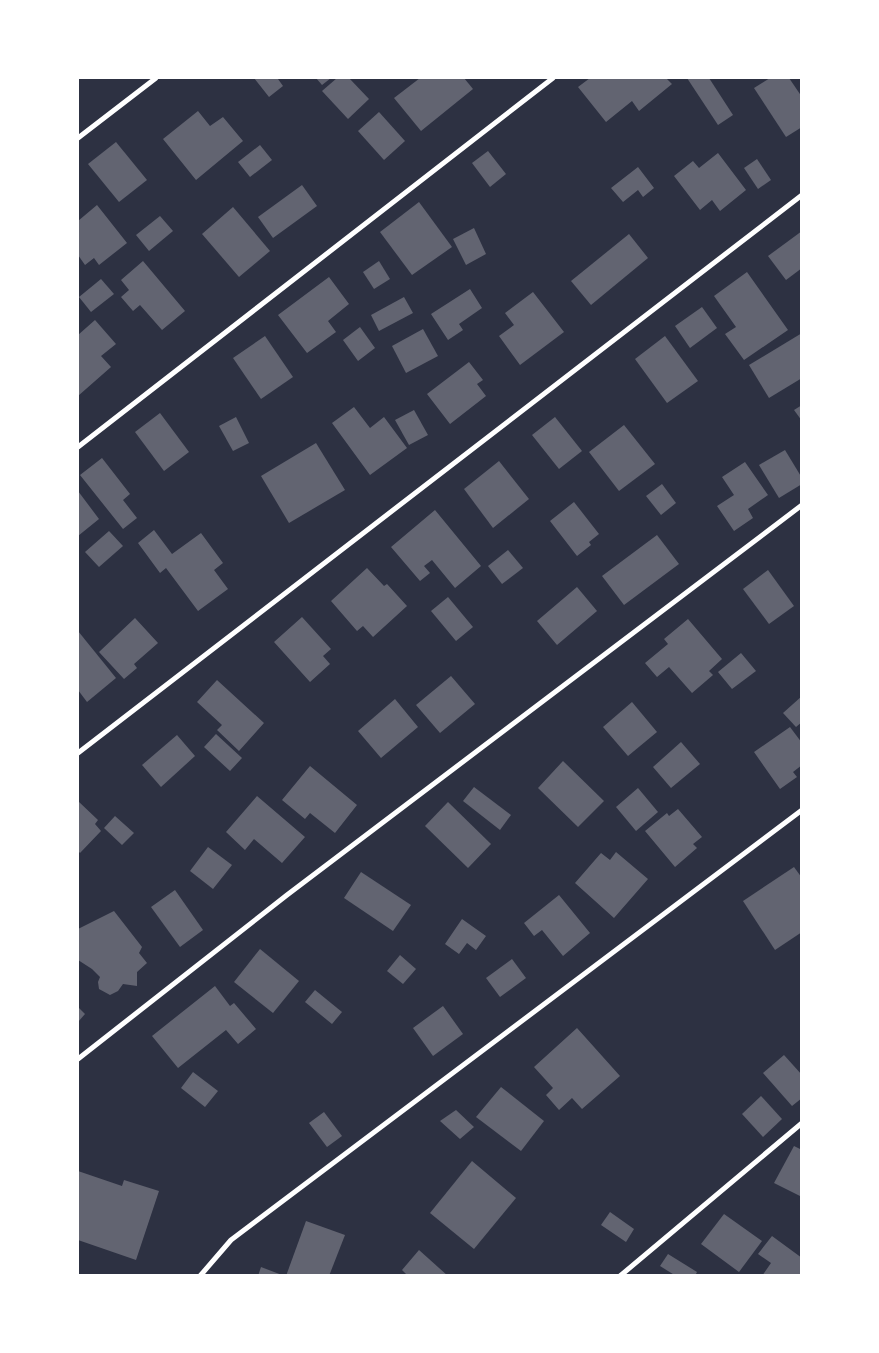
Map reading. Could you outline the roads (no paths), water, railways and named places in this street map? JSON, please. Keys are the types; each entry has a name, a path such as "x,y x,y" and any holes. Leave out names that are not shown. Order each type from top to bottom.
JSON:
{"street":[{"path":"78,138 156,78"},
{"path":"78,446 553,78"},
{"path":"78,754 802,195"},
{"path":"78,1059 287,895 802,504"},
{"path":"200,1276 231,1240 802,810"},
{"path":"620,1276 802,1123"}]}
